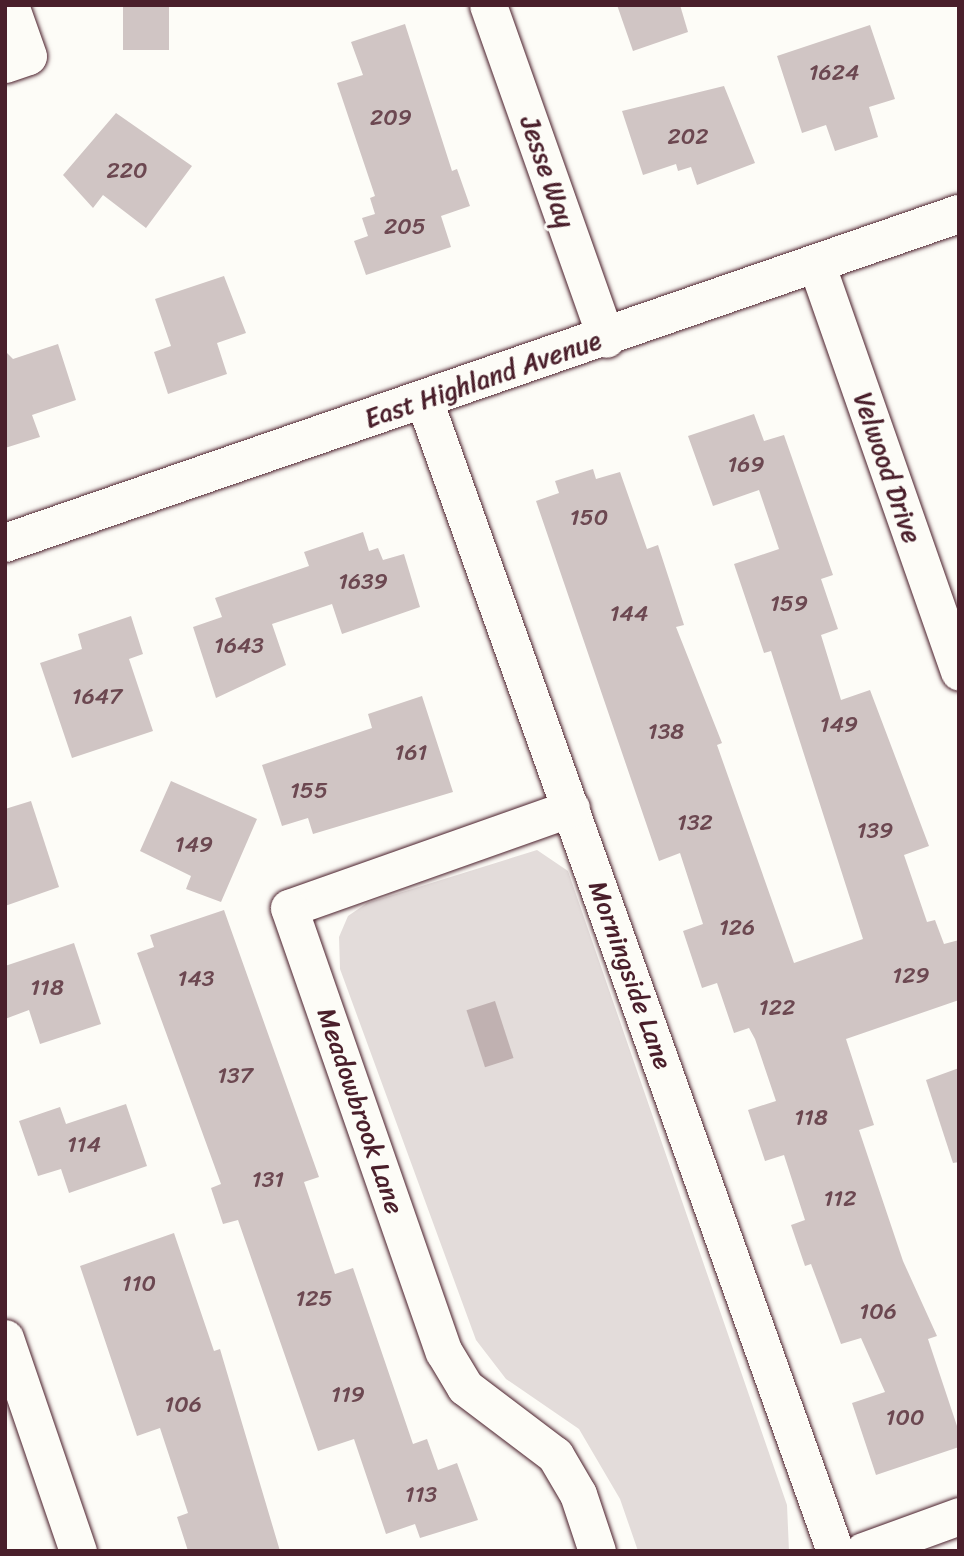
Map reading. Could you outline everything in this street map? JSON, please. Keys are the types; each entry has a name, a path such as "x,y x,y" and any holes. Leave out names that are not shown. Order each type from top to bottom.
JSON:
{"street":[{"path":"5,64 28,56 10,5"},
{"name":"Jesse Way","path":"488,5 606,339"},
{"name":"East Highland Avenue","path":"5,542 606,339 959,214"},
{"name":"Velwood Drive","path":"816,263 959,673"},
{"name":"Morningside Lane","path":"424,400 835,1551"},
{"name":"Meadowbrook Lane","path":"571,808 289,908 444,1352 465,1387 555,1455 578,1494 597,1551"},
{"path":"5,1338 78,1551"},
{"path":"863,1551 959,1516"}],"shaded area":[{"path":"537,850 568,871 787,1505 789,1551 638,1551 620,1499 579,1429 506,1379 476,1340 340,969 339,937 348,916 367,903"},
{"path":"495,1001 514,1058 485,1067 466,1010"}],"building":[{"path":"123,5 169,5 169,50 123,50"},
{"path":"617,5 680,5 688,32 633,51"},
{"path":"405,24 452,171 457,169 470,206 441,216 451,247 366,275 354,241 368,236 362,218 375,214 370,198 375,196 337,83 363,75 351,42"},
{"path":"870,25 895,99 869,107 878,137 835,151 826,125 802,133 777,56"},
{"path":"724,86 755,163 697,185 691,167 678,171 676,164 643,175 622,111"},
{"path":"116,113 192,166 146,228 103,195 93,208 63,175"},
{"path":"224,276 246,333 217,343 227,374 168,394 154,352 171,346 155,299"},
{"path":"58,344 76,400 32,415 40,437 5,448 5,351 13,359"},
{"path":"754,414 764,441 784,435 833,575 821,579 838,629 821,635 841,700 870,690 929,846 904,855 927,922 935,920 944,944 959,940 959,1000 846,1039 874,1125 859,1130 903,1261 937,1336 928,1339 959,1432 959,1447 876,1475 852,1403 885,1392 861,1338 841,1344 811,1264 805,1266 791,1225 805,1220 784,1155 765,1161 748,1110 776,1101 755,1039 749,1028 734,1033 717,983 702,988 683,931 703,924 680,853 659,861 536,501 559,493 555,481 593,469 596,479 620,472 647,549 658,545 684,625 676,627 722,743 717,745 794,963 863,939 771,651 764,653 734,564 779,549 759,490 713,506 688,436"},
{"path":"363,532 369,551 378,548 383,560 404,554 420,607 342,634 332,604 272,624 286,665 216,698 193,627 222,617 215,598 309,566 304,552"},
{"path":"131,616 143,654 129,659 153,731 72,758 40,663 82,649 78,634"},
{"path":"422,696 453,792 313,834 308,818 282,826 262,765 372,728 368,714"},
{"path":"171,781 257,819 221,902 186,889 191,876 140,851"},
{"path":"31,801 59,887 5,906 5,809"},
{"path":"224,910 319,1177 304,1182 335,1274 353,1268 413,1444 427,1439 438,1470 457,1463 478,1520 420,1538 415,1524 386,1534 354,1439 318,1451 238,1220 223,1224 211,1188 221,1184 137,953 154,947 150,935"},
{"path":"74,943 101,1024 40,1044 29,1010 5,1019 5,966"},
{"path":"959,1068 959,1162 953,1163 926,1080"},
{"path":"126,1104 147,1166 69,1193 61,1169 38,1176 19,1121 60,1107 66,1124"},
{"path":"174,1233 214,1351 220,1349 280,1551 188,1551 177,1517 188,1513 160,1428 137,1436 80,1266"}]}
